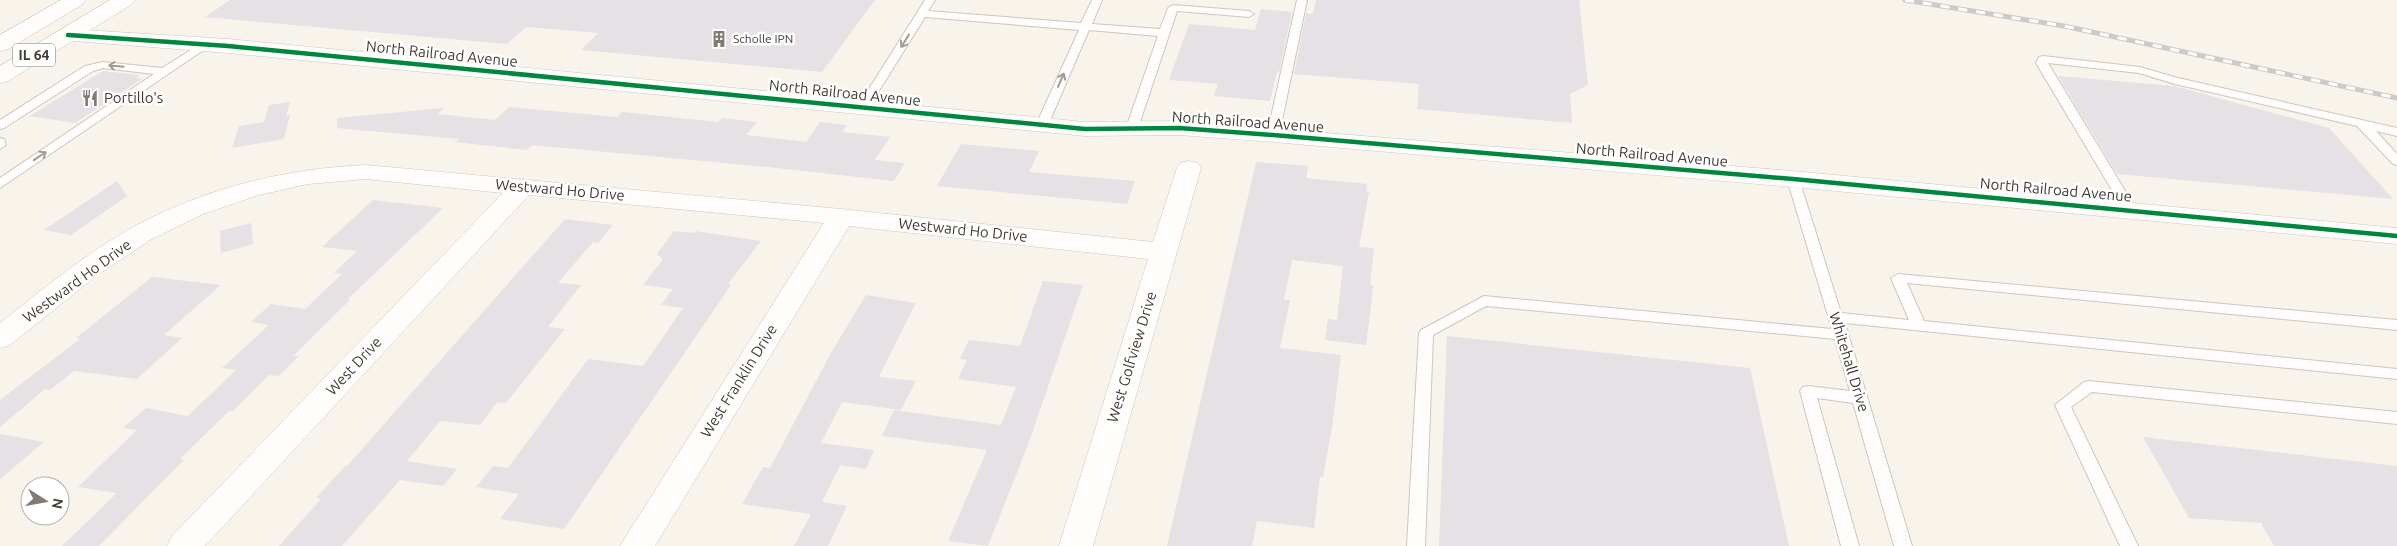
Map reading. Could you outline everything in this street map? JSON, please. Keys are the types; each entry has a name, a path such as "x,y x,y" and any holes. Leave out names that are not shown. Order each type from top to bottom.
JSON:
{"street":[{"name":"IL 64","path":"0,44 76,0"},
{"name":"IL 64","path":"0,76 125,0"},
{"name":"North Railroad Avenue","path":"0,28 204,45 1085,129 1179,128 1273,135 1793,179 2397,236"},
{"name":"West Golfview Drive","path":"1076,546 1189,168"},
{"name":"Westward Ho Drive","path":"0,338 95,264 141,234 207,203 255,188 309,176 366,172 840,217 1164,252"},
{"name":"West Drive","path":"184,546 523,187"},
{"name":"West Franklin Drive","path":"637,546 840,217"}],"lane":[{"path":"862,108 930,0"},
{"path":"1042,125 1098,0"},
{"path":"1273,135 1302,0"},
{"path":"1132,128 1174,8 1249,14"},
{"path":"922,14 1164,33"},
{"path":"0,184 204,45"},
{"path":"2130,210 2042,63 2043,59 2140,70 2175,81 2397,132"},
{"path":"0,125 89,68 103,65 164,72"},
{"path":"2362,124 2397,161"},
{"name":"Whitehall Drive","path":"1793,179 1903,546"},
{"path":"1918,325 1898,278 2397,325"},
{"path":"1416,546 1426,333 1484,301 1841,336"},
{"path":"1835,317 2397,374"},
{"path":"2129,546 2063,405 2089,386 2397,418"},
{"path":"1850,546 1808,391 1860,398"}],"building":[{"name":"Scholle IPN","path":"230,0 875,0 822,72 581,50 598,33 526,27 507,44 205,17"},
{"path":"1316,0 1579,0 1588,85 1570,94 1572,123 1417,109 1419,84 1294,74 1306,13 1313,14"},
{"path":"1261,9 1292,12 1279,73 1277,72 1270,101 1214,96 1218,84 1169,80 1189,24 1255,30"},
{"name":"Portillo's","path":"103,71 140,75 136,78 142,79 75,123 30,116"},
{"path":"2058,76 2174,86 2329,128 2393,199 2117,174"},
{"path":"290,102 286,116 290,115 284,139 232,148 239,126 264,122 269,105"},
{"path":"509,107 617,117 622,112 718,122 722,118 757,122 746,135 806,142 820,122 847,125 842,132 890,137 875,160 905,163 894,181 532,145 527,150 455,142 459,139 337,128 337,118 444,108 438,114 495,120"},
{"path":"961,144 1039,151 1029,172 1135,181 1127,204 937,186"},
{"path":"1256,162 1308,166 1306,178 1367,184 1366,191 1369,192 1359,247 1374,248 1370,285 1373,285 1366,345 1325,340 1328,319 1337,320 1343,266 1292,260 1284,300 1290,300 1280,348 1341,355 1332,427 1323,477 1320,477 1314,528 1257,521 1252,546 1167,546"},
{"path":"117,181 127,196 71,235 44,230"},
{"path":"373,200 443,208 348,299 350,300 293,356 299,356 279,376 269,375 180,459 184,460 99,546 62,546 117,493 78,487 137,430 123,428 146,408 188,416 236,370 222,368 269,325 251,322 271,304 305,309 342,274 334,273 357,251 322,247"},
{"path":"565,219 613,225 598,243 593,242 558,283 581,285 548,327 565,329 506,403 497,402 480,425 440,421 407,461 457,469 443,486 400,480 342,546 279,546 321,499 316,498 348,465"},
{"path":"251,223 253,244 221,253 220,231"},
{"path":"674,231 694,233 695,231 761,241 728,284 731,285 564,529 500,519 519,494 476,487 493,466 508,468 588,359 643,366 683,308 661,305 673,289 643,285 663,259 657,254"},
{"path":"152,277 221,285 164,335 182,338 137,379 74,371 50,390 45,389 0,427 0,400 80,339 76,338"},
{"path":"1043,281 1083,285 1029,442 988,546 948,541 987,450 882,436 894,410 1001,425 1016,387 958,379 967,360 960,359 969,340 1020,346"},
{"path":"866,295 916,303 879,377 916,381 901,410 842,402 821,443 874,450 866,469 840,465 822,502 847,506 828,546 794,546 811,514 742,504 763,467 770,468 832,351"},
{"path":"1447,336 1750,368 1789,546 1439,546"},
{"path":"0,434 44,442 0,479"},
{"path":"2143,437 2397,466 2397,546 2274,546 2261,523 2189,518"}],"railway":[{"path":"1905,0 2064,26 2397,98"}],"cycle path":[{"path":"68,35 228,46 1085,129 1179,128 1273,135 1793,179 2397,236"}],"place":[{"name":"Scholle IPN","path":"719,39"},
{"name":"Portillo's","path":"90,98"}]}
